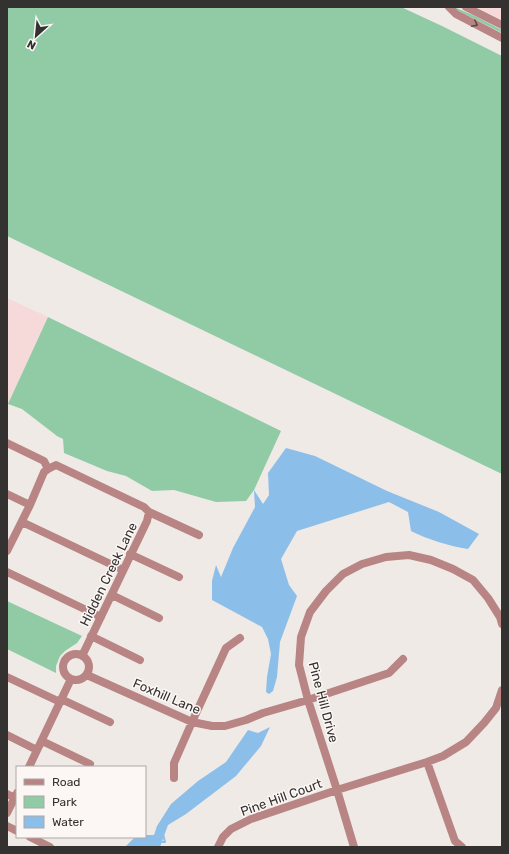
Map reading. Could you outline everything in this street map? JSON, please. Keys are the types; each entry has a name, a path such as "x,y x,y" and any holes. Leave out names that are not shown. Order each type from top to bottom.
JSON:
{"street":[{"path":"449,7 456,14 502,38"},
{"path":"466,7 502,25"},
{"path":"7,443 44,461 48,469 44,472 22,522 8,548"},
{"name":"Hidden Creek Lane","path":"48,469 56,465 144,507 149,512 147,521 82,656"},
{"path":"7,494 30,505"},
{"path":"149,512 199,535"},
{"path":"22,522 123,570"},
{"path":"130,554 179,577"},
{"name":"Pine Hill Drive","path":"354,847 308,700 299,665 301,637 310,612 326,591 343,574 362,564 386,557 409,555 430,560 453,569 473,580 488,598 500,617 502,624"},
{"path":"7,572 101,617"},
{"path":"112,595 159,618"},
{"path":"91,636 140,660"},
{"path":"174,778 174,763 226,648 240,638"},
{"path":"78,654 86,658 89,666 87,675 80,680 71,679 63,670 64,662 70,656 78,654"},
{"name":"Foxhill Lane","path":"87,675 192,722 212,726 225,726 389,673 402,659"},
{"path":"7,677 110,722"},
{"path":"30,766 71,679"},
{"path":"337,790 427,762 442,756 466,742 496,708 502,690"},
{"path":"7,735 38,750"},
{"path":"42,741 90,764"},
{"path":"427,762 456,841 462,847"},
{"name":"Pine Hill Court","path":"218,847 223,837 231,829 244,822 337,790"},
{"path":"7,813 13,795"},
{"path":"7,826 16,830"},
{"path":"32,838 50,847"}],"shaded area":[{"path":"476,7 502,7 502,20"},
{"path":"7,298 48,317 7,406"}],"green space":[{"path":"7,7 401,7 502,56 502,474 7,236"},
{"path":"451,7 475,16 502,30 502,33"},
{"path":"48,317 281,431 254,490 246,501 216,502 174,490 152,491 126,476 107,471 64,453 63,439 22,409 8,404"},
{"path":"7,601 82,636 77,643 60,656 56,666 56,673 7,649"}],"water":[{"path":"286,448 315,456 387,491 439,512 479,534 468,549 432,540 411,531 408,512 389,502 297,531 281,559 289,585 297,596 280,642 277,677 273,691 269,694 266,692 271,654 268,639 262,627 212,600 212,581 216,565 221,577 233,548 255,507 254,490 263,504 269,495 268,473"},
{"path":"270,727 261,746 236,776 186,814 168,825 160,847 125,847 134,838 146,838 146,835 154,835 157,826 171,804 198,781 226,762 248,730 258,733"}],"waterway":[{"path":"160,842 165,842 163,834"}]}
